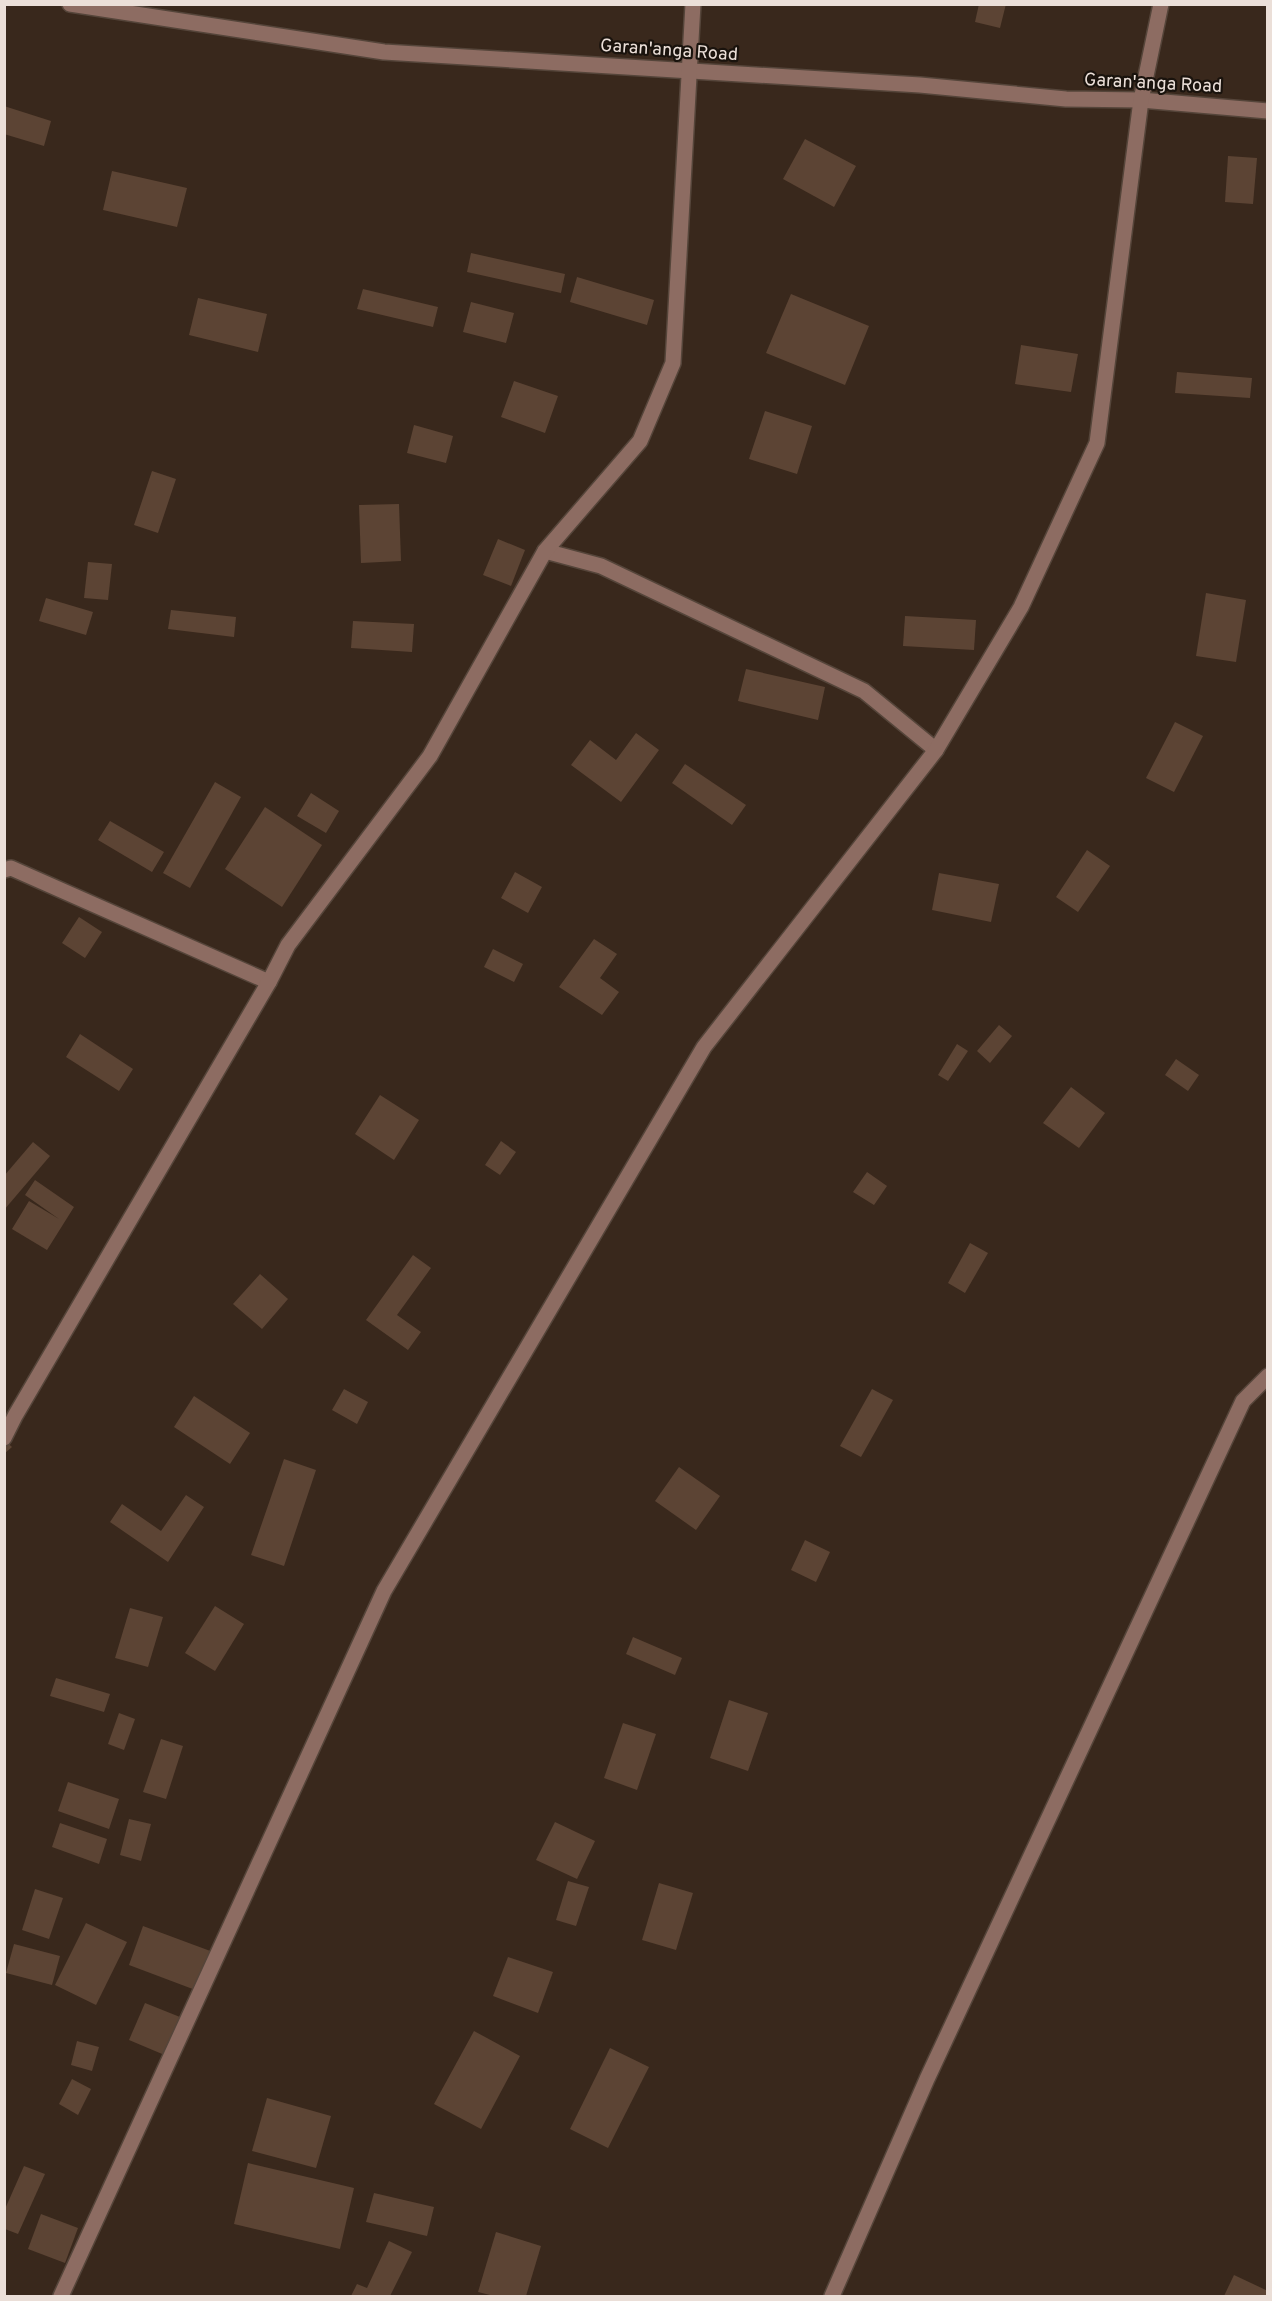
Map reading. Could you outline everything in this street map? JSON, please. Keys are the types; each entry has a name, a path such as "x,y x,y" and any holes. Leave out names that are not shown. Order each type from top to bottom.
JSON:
{"street":[{"name":"Garan'anga Road","path":"70,4 384,51 920,86 1066,99 1141,100 1268,111"},
{"path":"4,1438 288,945 430,756 545,551 640,441 672,363 687,72 693,4"},
{"path":"61,2296 384,1591 704,1047 936,750 1021,607 1097,443 1141,100 1161,4"},
{"path":"545,551 601,566 864,691 936,750"},
{"path":"4,870 11,868 268,982"},
{"path":"832,2296 932,2068 1243,1401 1268,1376"}],"building":[{"path":"979,4 1006,4 1000,28 975,22"},
{"path":"4,106 51,121 44,146 4,134"},
{"path":"805,139 856,166 834,207 783,179"},
{"path":"1228,156 1257,158 1253,204 1225,202"},
{"path":"112,171 187,188 177,227 103,210"},
{"path":"471,253 565,274 561,293 467,272"},
{"path":"577,277 654,300 647,325 570,302"},
{"path":"363,289 438,307 433,327 357,309"},
{"path":"791,294 869,326 845,385 766,353"},
{"path":"198,298 267,314 258,352 189,335"},
{"path":"471,302 514,313 506,343 463,332"},
{"path":"1021,345 1078,354 1071,392 1015,384"},
{"path":"1177,372 1252,378 1250,398 1175,393"},
{"path":"514,381 558,396 545,433 501,417"},
{"path":"765,411 812,426 797,474 749,459"},
{"path":"414,425 453,436 446,463 407,453"},
{"path":"152,471 176,479 158,533 134,525"},
{"path":"399,504 401,561 361,563 359,505"},
{"path":"498,539 525,550 511,586 483,575"},
{"path":"88,562 112,564 108,600 84,598"},
{"path":"1206,593 1246,600 1236,662 1196,656"},
{"path":"46,598 93,612 86,635 39,621"},
{"path":"171,610 236,617 234,637 168,629"},
{"path":"905,616 976,620 974,650 903,646"},
{"path":"353,621 414,624 412,652 351,648"},
{"path":"746,669 825,687 818,720 738,701"},
{"path":"1175,722 1203,736 1174,792 1146,778"},
{"path":"636,733 659,750 621,802 571,765 590,740 616,760"},
{"path":"685,764 746,805 732,825 672,783"},
{"path":"215,782 241,797 190,888 163,873"},
{"path":"311,793 339,811 326,833 297,816"},
{"path":"265,807 322,845 282,907 225,869"},
{"path":"110,821 164,852 152,872 98,840"},
{"path":"1087,850 1110,866 1078,912 1056,897"},
{"path":"515,872 542,887 528,913 501,898"},
{"path":"939,873 999,884 991,922 932,910"},
{"path":"79,917 102,932 85,958 62,943"},
{"path":"594,939 617,954 600,978 619,992 602,1015 559,987"},
{"path":"493,949 523,964 514,982 484,967"},
{"path":"999,1025 1012,1036 990,1063 977,1051"},
{"path":"80,1034 133,1069 119,1091 66,1057"},
{"path":"957,1044 968,1051 948,1081 938,1075"},
{"path":"1176,1059 1199,1075 1188,1091 1165,1075"},
{"path":"1071,1087 1105,1113 1079,1148 1043,1123"},
{"path":"380,1095 419,1120 394,1160 355,1134"},
{"path":"501,1141 516,1152 500,1175 485,1165"},
{"path":"33,1142 50,1156 4,1210 4,1176"},
{"path":"867,1172 887,1186 874,1205 853,1192"},
{"path":"35,1180 74,1207 47,1250 12,1229 29,1201 59,1219 25,1195"},
{"path":"970,1243 988,1253 965,1293 948,1283"},
{"path":"413,1255 431,1268 397,1315 421,1332 408,1350 366,1320"},
{"path":"260,1274 288,1299 262,1329 233,1304"},
{"path":"344,1389 368,1402 357,1424 332,1410"},
{"path":"872,1389 893,1400 861,1457 840,1446"},
{"path":"194,1396 250,1433 230,1464 174,1427"},
{"path":"4,1440 12,1447 4,1454"},
{"path":"284,1459 316,1470 284,1566 251,1555"},
{"path":"679,1467 720,1496 696,1530 655,1501"},
{"path":"186,1495 204,1507 168,1562 110,1522 122,1504 161,1531"},
{"path":"805,1540 830,1552 816,1582 791,1570"},
{"path":"215,1606 244,1624 215,1671 185,1653"},
{"path":"130,1608 163,1617 148,1667 115,1658"},
{"path":"633,1637 682,1658 675,1675 626,1654"},
{"path":"56,1678 110,1694 104,1712 50,1696"},
{"path":"729,1700 768,1713 748,1771 710,1758"},
{"path":"119,1713 135,1719 124,1750 108,1744"},
{"path":"623,1723 656,1734 637,1790 604,1778"},
{"path":"161,1739 183,1746 166,1799 143,1792"},
{"path":"68,1782 119,1799 109,1829 58,1811"},
{"path":"129,1819 151,1824 141,1861 120,1855"},
{"path":"555,1822 595,1841 577,1879 536,1860"},
{"path":"60,1823 107,1839 99,1864 52,1847"},
{"path":"568,1881 589,1887 576,1926 556,1920"},
{"path":"659,1883 693,1893 676,1950 642,1940"},
{"path":"35,1889 63,1898 49,1939 22,1930"},
{"path":"86,1923 127,1942 96,2005 55,1985"},
{"path":"143,1926 213,1952 198,1991 129,1965"},
{"path":"14,1944 60,1956 52,1985 6,1973"},
{"path":"508,1957 553,1972 538,2013 493,1996"},
{"path":"145,2003 190,2021 174,2059 129,2040"},
{"path":"474,2031 520,2056 481,2129 434,2104"},
{"path":"77,2041 99,2047 92,2071 71,2065"},
{"path":"610,2048 649,2067 608,2148 570,2129"},
{"path":"72,2079 91,2089 78,2115 59,2104"},
{"path":"267,2098 331,2116 316,2168 252,2151"},
{"path":"248,2163 354,2188 340,2249 234,2224"},
{"path":"24,2166 45,2174 18,2234 5,2229 5,2209"},
{"path":"374,2193 434,2207 427,2236 366,2222"},
{"path":"41,2214 78,2228 65,2263 28,2249"},
{"path":"496,2232 541,2246 526,2296 494,2296 478,2292"},
{"path":"389,2241 412,2252 390,2296 351,2296 357,2284 367,2288"},
{"path":"1234,2275 1268,2291 1268,2296 1224,2296"}]}
